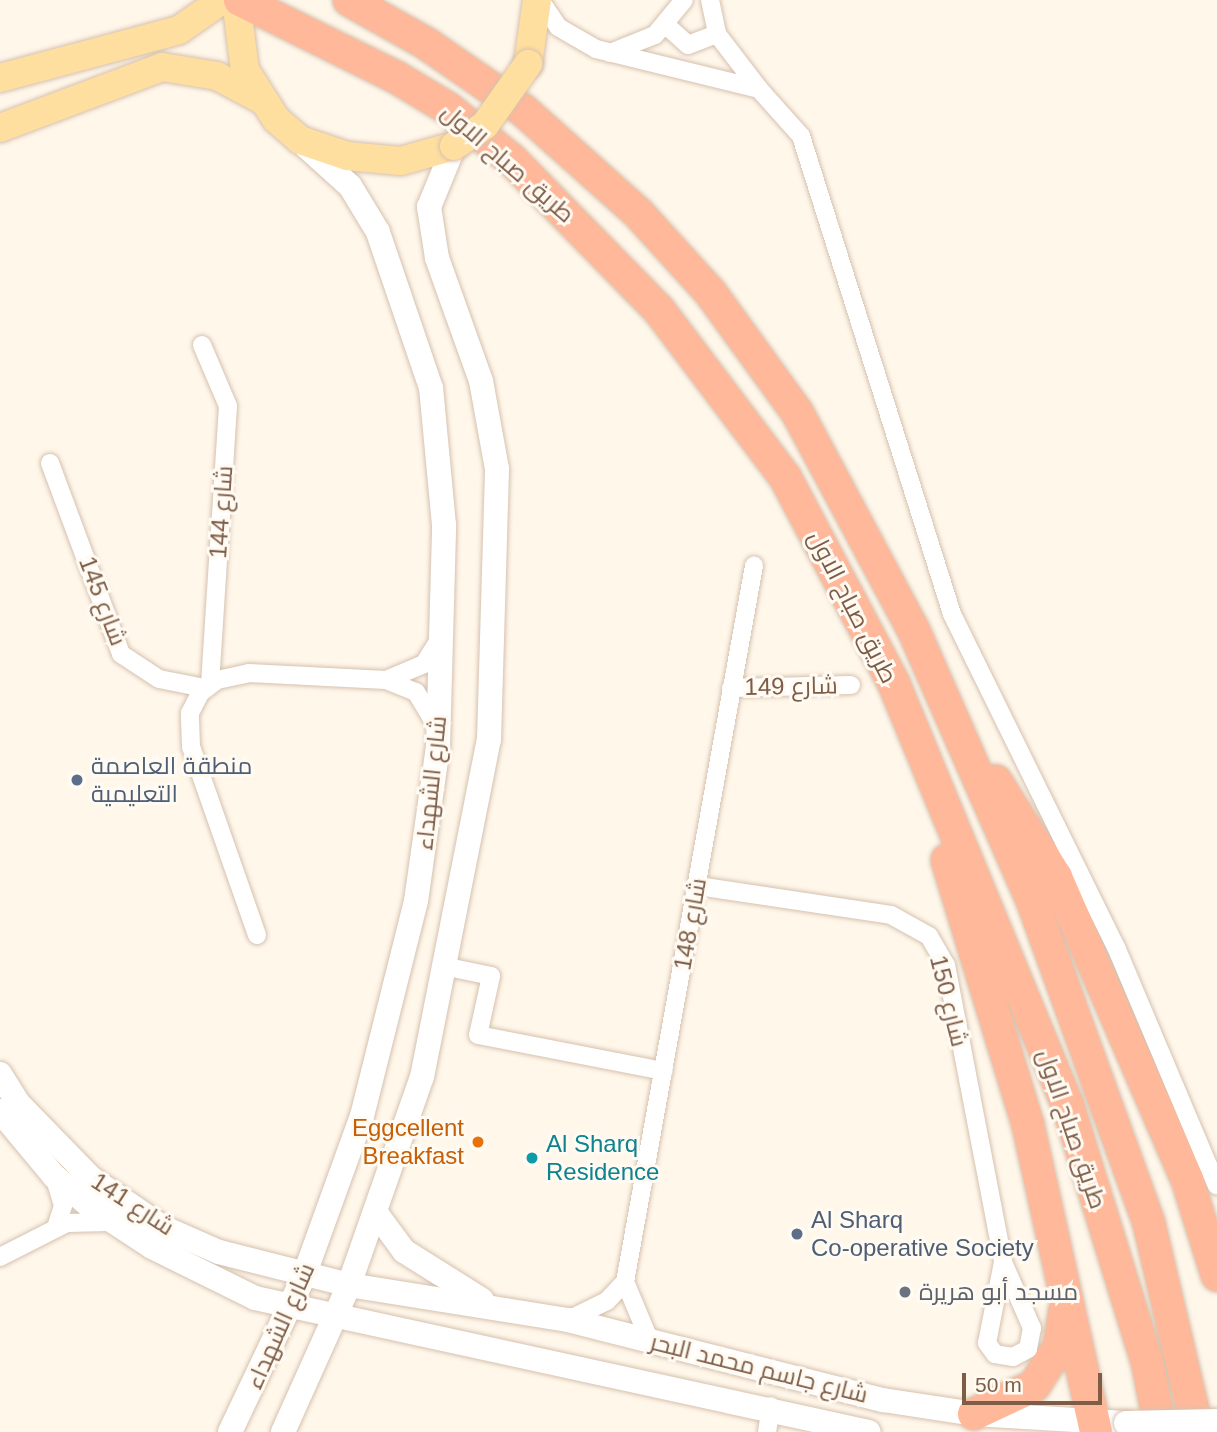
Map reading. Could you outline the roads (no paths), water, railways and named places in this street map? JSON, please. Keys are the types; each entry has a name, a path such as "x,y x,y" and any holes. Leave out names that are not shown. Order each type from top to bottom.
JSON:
{"highway":[{"name":"طريق صباح الاول","path":"349,0 524,111 639,214 710,292 803,423 964,737 1032,900 1149,1224 1198,1432"},
{"name":"طريق صباح الاول","path":"227,3 314,32 449,109 604,247 785,477 894,684 1067,1103 1147,1361 1161,1432"},
{"path":"894,684 1028,1125 1095,1427"},
{"path":"964,737 1056,877 1186,1179 1214,1255"},
{"path":"974,1415 1014,1399 1050,1367 1066,1298"}],"main road":[{"path":"0,128 162,67 217,76 262,100 300,140 347,156 401,161 454,146 485,125 528,64 539,0"},
{"path":"0,78 51,60 152,39 227,3 239,45 262,100"},
{"name":"شارع الشهداء","path":"230,1432 304,1276 347,1165 387,1024 416,901 438,746 443,469 416,332 379,232 350,186 300,140"},
{"name":"شارع الشهداء","path":"283,1432 349,1285 422,1077 448,967 489,740 499,553 491,422 470,338 431,233 435,180 454,146"},
{"name":"شارع 141","path":"0,1074 67,1157 143,1214 219,1252 304,1276"},
{"name":"شارع 141","path":"0,1111 54,1176 115,1223 193,1269 289,1310"},
{"path":"376,1213 404,1251 498,1309"},
{"name":"شارع جاسم محمد البحر","path":"304,1276 568,1320 883,1400 974,1415 1095,1427 1126,1423 1217,1421"},
{"name":"شارع جاسم محمد البحر","path":"289,1310 771,1406 869,1432"}],"street":[{"path":"539,0 572,39 610,53 759,89"},
{"path":"610,53 667,26 684,0"},
{"path":"710,0 717,34 759,89 801,136 824,194 952,614 1116,947 1217,1186"},
{"path":"667,26 688,45 717,34"},
{"name":"شارع 144","path":"202,345 228,406 207,686 190,713 191,747 257,935"},
{"name":"شارع 145","path":"50,463 121,653 159,679 207,686"},
{"name":"شارع 148","path":"625,1282 754,566"},
{"path":"386,680 424,664 439,640"},
{"path":"207,686 249,673 386,680 423,698 438,746"},
{"name":"شارع 149","path":"730,688 851,685"},
{"name":"شارع 150","path":"698,886 891,915 929,936 946,965 1003,1262 1033,1335 1028,1349 1013,1357 995,1354 987,1343 1003,1262"},
{"path":"448,967 491,976 478,1035 664,1071"},
{"path":"54,1176 63,1206 56,1228"},
{"path":"0,1257 56,1228 83,1220 115,1223"},
{"path":"568,1320 595,1309 625,1282 649,1339"},
{"path":"767,1432 771,1406"}],"place":[{"name":"منطقة العاصمة التعليمية","path":"77,780"},
{"name":"Eggcellent Breakfast","path":"478,1142"},
{"name":"Al Sharq Residence","path":"532,1158"},
{"name":"Al Sharq Co-operative Society","path":"797,1234"},
{"name":"مسجد أبو هريرة","path":"905,1292"}]}
